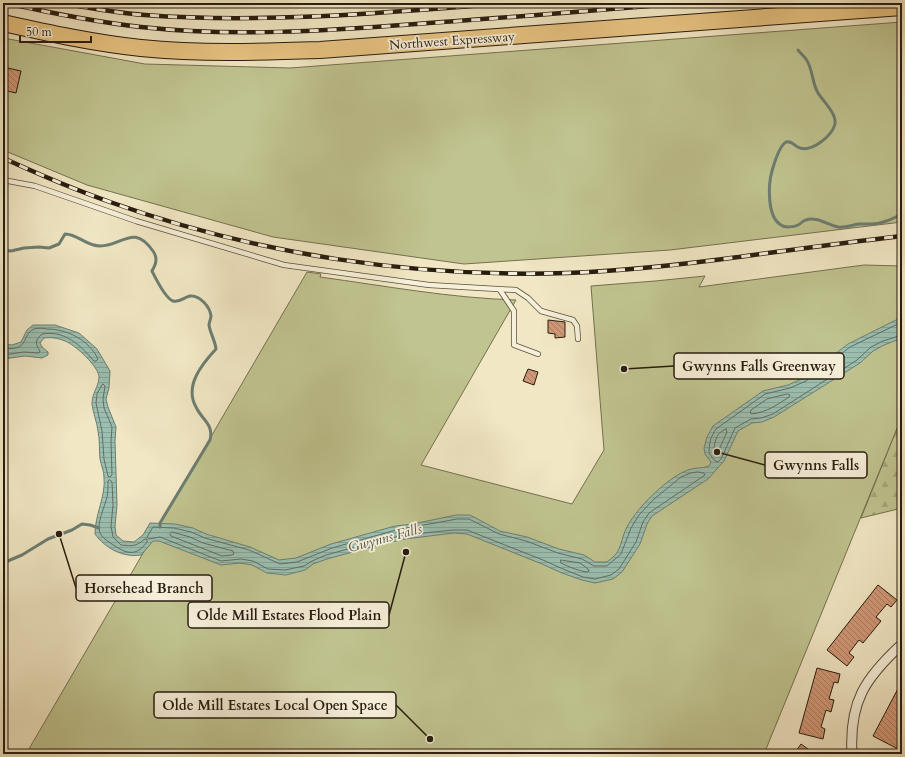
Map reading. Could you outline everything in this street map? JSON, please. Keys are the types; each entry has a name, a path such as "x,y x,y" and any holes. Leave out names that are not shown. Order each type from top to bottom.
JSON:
{"highway":[{"name":"Northwest Expressway","path":"3,23 51,34 140,48 248,52 327,50 902,7"}],"street":[{"path":"852,754 853,723 861,694 868,680 877,668 902,644"}],"lane":[{"path":"3,180 35,186 136,221 284,265 429,285 516,290 528,298 541,311 573,320 577,326 578,339"},
{"path":"500,290 514,311 514,345 538,354"}],"green space":[{"path":"902,22 902,222 670,250 464,264 273,237 87,185 3,150 3,38 145,64 290,68"},
{"path":"864,265 902,266 902,416 764,754 26,754 307,272 321,274 320,277 418,291 467,297 516,300 421,465 572,504 604,450 591,286 705,276 699,287"},
{"path":"902,416 902,508 861,518"}],"water":[{"name":"Gwynns Falls","path":"902,317 902,338 873,351 860,363 774,417 762,422 752,423 738,431 724,461 708,479 652,516 647,524 640,544 622,572 613,579 595,583 562,573 467,534 454,533 405,539 382,544 327,559 313,564 305,570 286,575 267,573 252,565 240,563 221,565 159,541 153,541 141,555 134,556 115,551 104,544 95,534 95,527 104,484 104,472 100,459 99,434 92,404 99,378 98,373 86,356 74,346 57,338 44,338 40,343 48,352 48,355 42,358 25,356 3,359 3,344 12,345 21,342 27,330 33,325 55,325 79,333 97,349 110,371 109,388 106,399 116,427 117,505 115,526 116,535 123,541 134,542 143,535 150,523 175,524 193,528 206,534 250,547 279,560 296,558 331,544 395,526 413,524 456,515 470,515 500,531 527,537 559,549 584,555 595,562 607,562 618,551 626,528 633,517 663,485 691,469 709,466 711,462 705,454 704,448 707,437 713,426 763,391 788,385 804,378 848,344"}],"building":[{"path":"3,67 21,71 16,93 3,90"},
{"path":"548,320 565,322 565,337 555,338 555,334 548,333"},
{"path":"528,369 538,372 534,385 523,381"},
{"path":"878,585 897,600 891,607 887,604 876,617 881,621 863,643 859,640 849,653 854,657 847,666 827,650"},
{"path":"817,668 840,674 838,683 834,682 829,699 834,700 831,712 826,710 821,727 825,729 823,739 799,733"},
{"path":"902,681 902,741 898,749 873,736"},
{"path":"801,744 815,754 794,754"}],"waterway":[{"path":"798,50 808,63 816,89 832,112 835,124 826,138 810,148 800,148 788,142 783,144 781,147 774,164 769,192 771,208 776,221 785,227 790,227 798,225 805,220 814,219 834,226 843,227 859,224 879,223 902,214"},
{"path":"3,250 11,251 39,247 49,248 59,244 65,234 74,236 90,244 100,246 108,245 128,238 140,238 156,256 155,266 152,271 167,296 173,301 180,301 190,296 194,296 204,302 209,309 211,316 209,325 210,331 216,349 200,368 193,383 192,391 196,407 209,426 211,435 210,440 160,523 160,527"},
{"path":"3,563 22,555 48,539 72,530 82,524 99,528"}],"railway":[{"path":"6,3 107,23 209,32 313,31 382,27 686,3"},
{"path":"61,3 134,14 236,18 328,16 510,3"},
{"path":"3,158 42,176 110,202 221,236 278,249 335,259 393,266 509,274 589,272 634,269 724,259 902,236"}],"place":[{"name":"Gwynns Falls Greenway","path":"624,369"},
{"name":"Gwynns Falls","path":"717,452"},
{"name":"Horsehead Branch","path":"59,534"},
{"name":"Olde Mill Estates Flood Plain","path":"406,552"},
{"name":"Olde Mill Estates Local Open Space","path":"430,739"}]}
